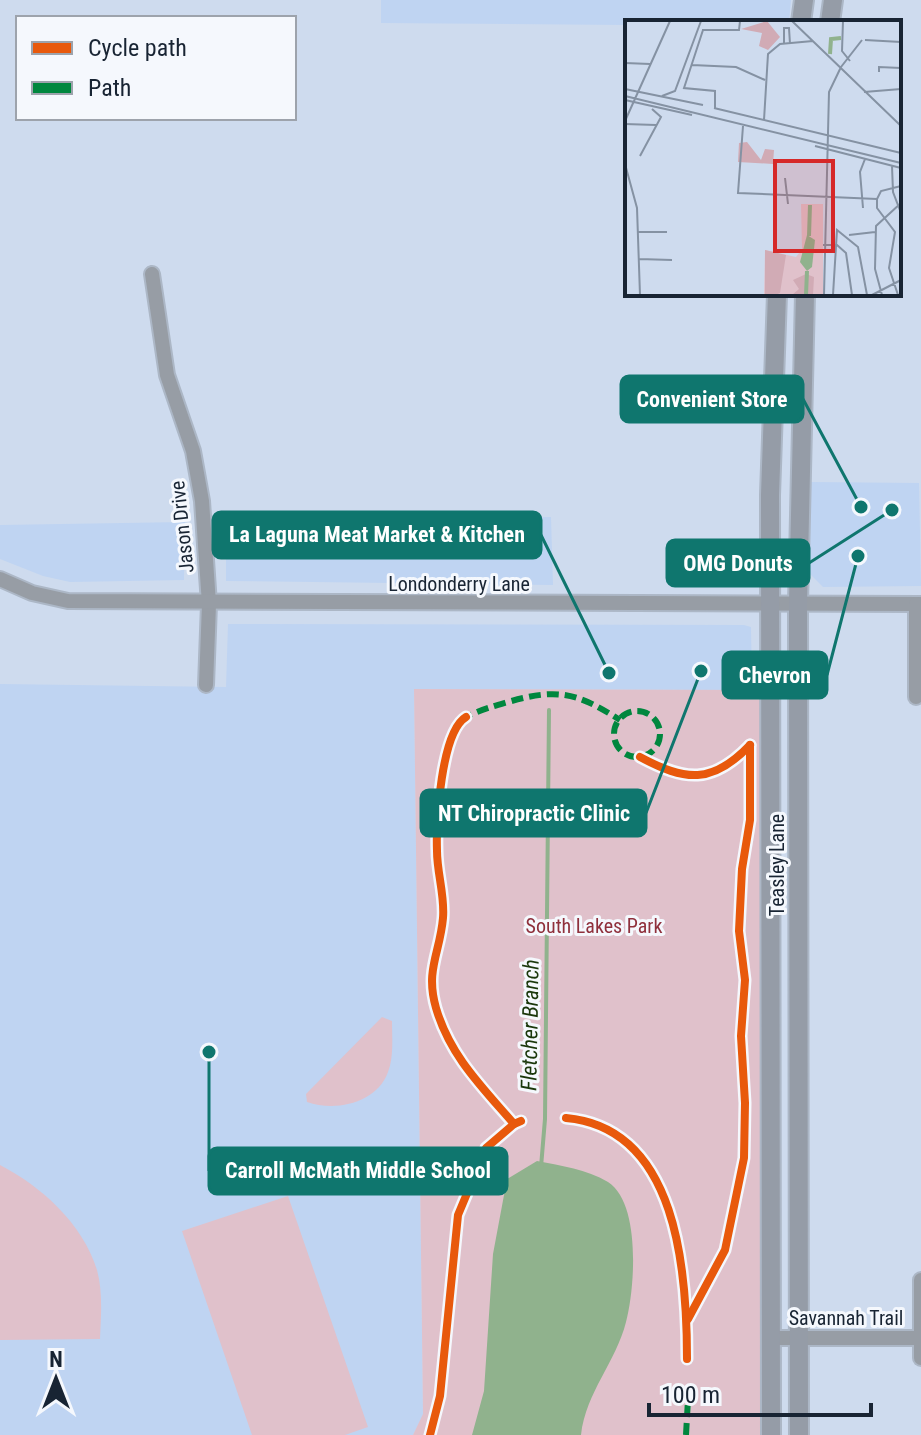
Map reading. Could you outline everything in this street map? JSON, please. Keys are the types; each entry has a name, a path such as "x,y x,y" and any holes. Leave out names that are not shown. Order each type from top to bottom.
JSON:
{"main road":[{"path":"801,20 804,0"},
{"path":"830,20 833,0"},
{"name":"Teasley Lane","path":"771,1435 771,604 777,296"},
{"name":"Teasley Lane","path":"799,1435 798,604 805,296"}],"street":[{"name":"Jason Drive","path":"152,274 167,375 193,451 202,501 209,604 206,685"},
{"name":"Londonderry Lane","path":"0,579 32,593 68,601 209,604 919,604"},
{"path":"916,697 919,604"},
{"path":"921,1280 921,1358"},
{"name":"Savannah Trail","path":"771,1338 921,1338"}],"shaded area":[{"path":"381,0 791,0 789,20 625,20 625,25 381,23"},
{"path":"810,482 919,483 921,586 823,587 809,573"},
{"path":"551,517 553,585 226,581 226,521"},
{"path":"185,522 184,580 70,582 43,576 0,559 0,525"},
{"path":"228,624 744,625 751,627 752,690 414,689 423,1415 413,1435 0,1435 0,684 226,687"},
{"path":"537,1161 591,1174 608,1182 619,1193 631,1227 633,1247 632,1289 626,1322 589,1405 581,1435 472,1435 484,1391 493,1254 507,1179"}],"green space":[{"name":"South Lakes Park","path":"414,689 770,690 771,1435 413,1435 423,1414"},
{"path":"382,1017 392,1021 392,1053 383,1083 365,1098 342,1105 307,1102 306,1094"},
{"path":"0,1165 45,1195 82,1237 99,1278 100,1339 0,1340"},
{"path":"288,1196 368,1427 345,1435 252,1435 182,1231"}],"waterway":[{"name":"Fletcher Branch","path":"541,1167 545,1119 549,710"}],"marked path":[{"path":"461,720 508,702 553,694 591,703 620,720"},
{"path":"637,711 653,718 660,734 653,750 637,757 621,750 614,734 621,718 637,711"},
{"path":"686,1435 688,1399"}],"cycle path":[{"path":"466,717 451,740 439,800 437,851 443,910 433,972 433,995 442,1025 458,1056 514,1124 521,1121"},
{"path":"640,757 671,771 698,775 723,767 750,745"},
{"path":"688,1319 725,1250 744,1158 741,1036 745,980 739,931 742,869 750,820 750,745"},
{"path":"566,1118 603,1128 632,1148 654,1176 678,1247 684,1286 687,1359"},
{"path":"430,1435 440,1396 458,1215 486,1148 514,1124"}],"place":[{"name":"Convenient Store","path":"861,507"},
{"name":"OMG Donuts","path":"892,510"},
{"name":"Chevron","path":"858,556"},
{"name":"NT Chiropractic Clinic","path":"701,671"},
{"name":"La Laguna Meat Market & Kitchen","path":"609,673"},
{"name":"Carroll McMath Middle School","path":"209,1052"}]}
